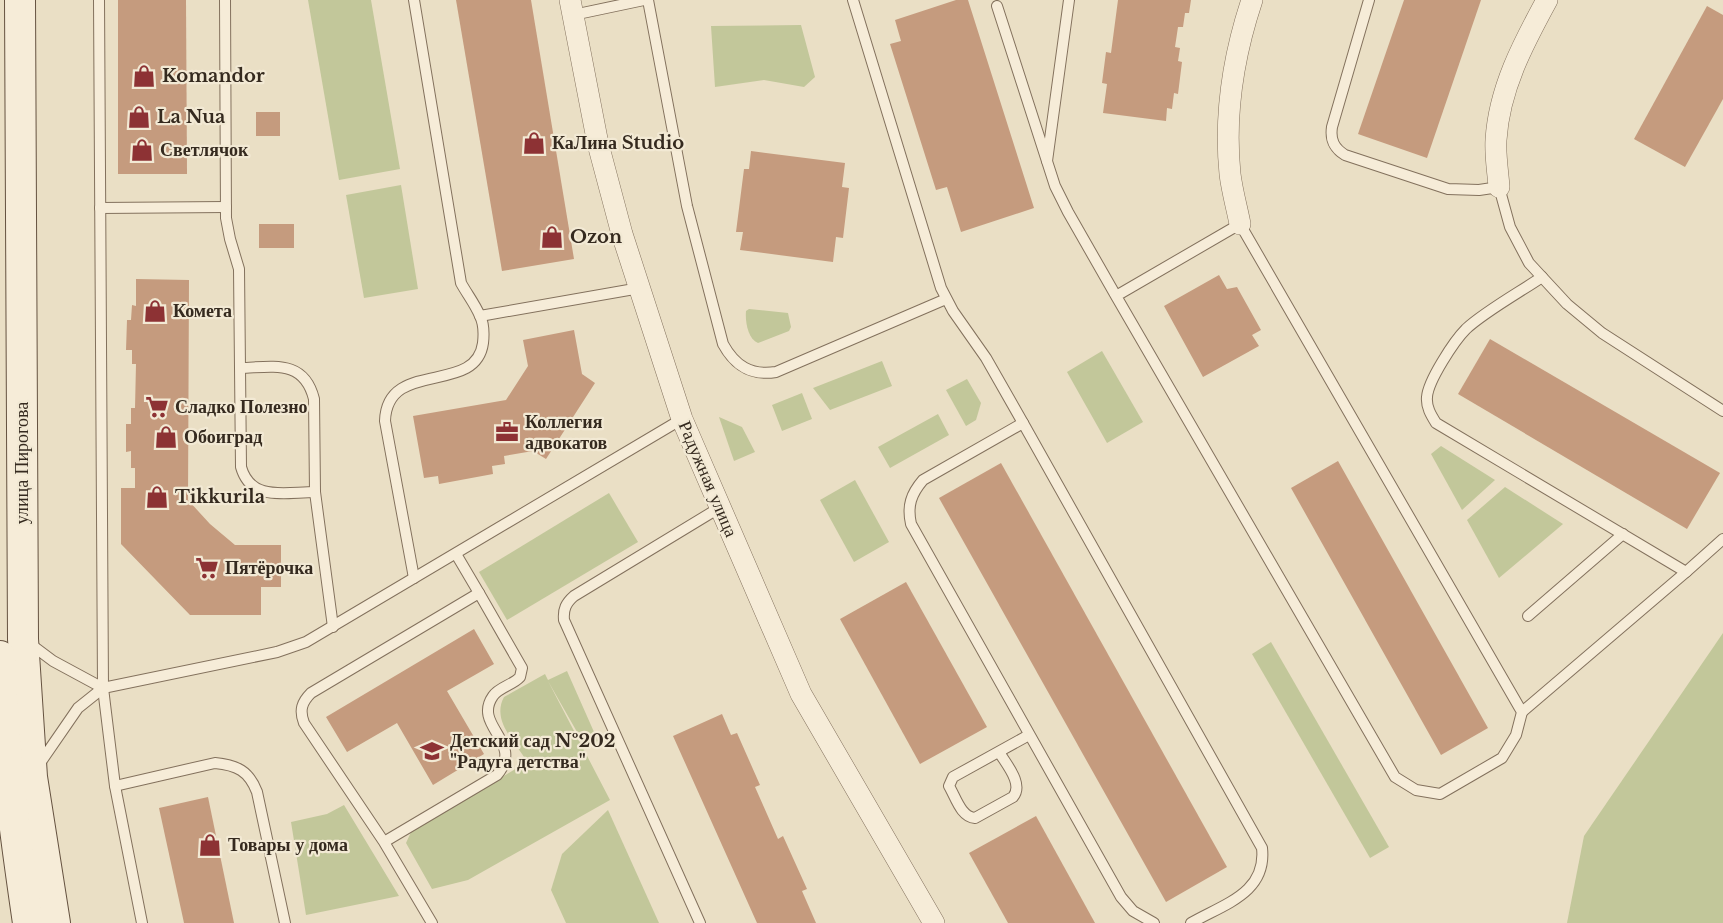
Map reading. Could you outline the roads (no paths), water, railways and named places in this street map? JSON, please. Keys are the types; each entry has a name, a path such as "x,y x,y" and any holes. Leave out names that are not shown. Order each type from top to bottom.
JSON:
{"main road":[{"name":"улица Пирогова","path":"20,0 10,160 8,645 2,706 55,923"},
{"name":"улица Пирогова","path":"20,779 28,923"}],"street":[{"path":"1240,224 1230,176 1228,119 1237,50 1252,0"},
{"path":"1499,187 1496,141 1503,95 1520,50 1547,0"},
{"name":"Радужная улица","path":"572,8 598,144 622,234 682,419 801,694 933,923"}],"lane":[{"path":"99,0 103,688 115,786 142,923"},
{"path":"225,0 226,207 228,230 239,269 241,467 244,476 254,488 262,492 315,492"},
{"path":"414,0 461,283 480,316 484,333 477,359 468,368 406,386 396,391 385,409 385,422 414,578"},
{"path":"572,8 646,0 687,206 723,344 739,365 756,372 776,372 946,299"},
{"path":"853,0 946,299 986,358 1262,848 1261,869 1249,890 1191,923"},
{"path":"1047,165 1069,0"},
{"path":"1369,0 1332,127 1333,144 1345,155 1448,189 1472,190 1499,187 1510,227 1529,264 1567,304 1602,333 1723,411"},
{"path":"997,6 1047,165 1068,212 1395,777 1416,790 1440,794 1502,758 1516,735 1522,712 1723,539"},
{"path":"100,208 226,207"},
{"path":"1116,296 1240,224 1522,712"},
{"path":"1542,278 1466,329 1455,343 1430,386 1427,404 1431,415 1436,423 1686,572"},
{"path":"480,316 640,288"},
{"path":"241,368 286,368 299,372 311,387 314,399 315,492 333,627"},
{"path":"20,779 47,752 78,708 103,688 288,650 306,642 682,419"},
{"path":"1023,423 923,480 914,491 909,513 911,524 1121,897 1132,911 1154,923"},
{"path":"700,923 563,614 568,602 574,596 719,508"},
{"path":"1528,616 1623,534"},
{"path":"384,842 497,775 505,762 506,748 492,726 488,709 494,694 520,677 522,668 456,554"},
{"path":"432,923 384,842 304,723 301,708 304,700 311,693 479,593"},
{"path":"8,645 52,661 103,688"},
{"path":"999,752 1017,785 1017,792 1013,797 975,818 969,817 949,786 953,777 1029,735"},
{"path":"115,786 215,763 231,764 241,770 249,777 257,792 285,923"}],"place":[{"name":"Komandor","path":"144,76"},
{"name":"La Nua","path":"139,117"},
{"name":"КаЛина Studio","path":"534,143"},
{"name":"Светлячок","path":"142,150"},
{"name":"Ozon","path":"552,237"},
{"name":"Комета","path":"155,311"},
{"name":"Сладко Полезно","path":"157,407"},
{"name":"Коллегия адвокатов","path":"507,432"},
{"name":"Обоиград","path":"166,437"},
{"name":"Tikkurila","path":"157,497"},
{"name":"Пятёрочка","path":"207,568"},
{"name":"Детский сад №202 \"Радуга детства\"","path":"432,751"},
{"name":"Товары у дома","path":"210,845"}]}
